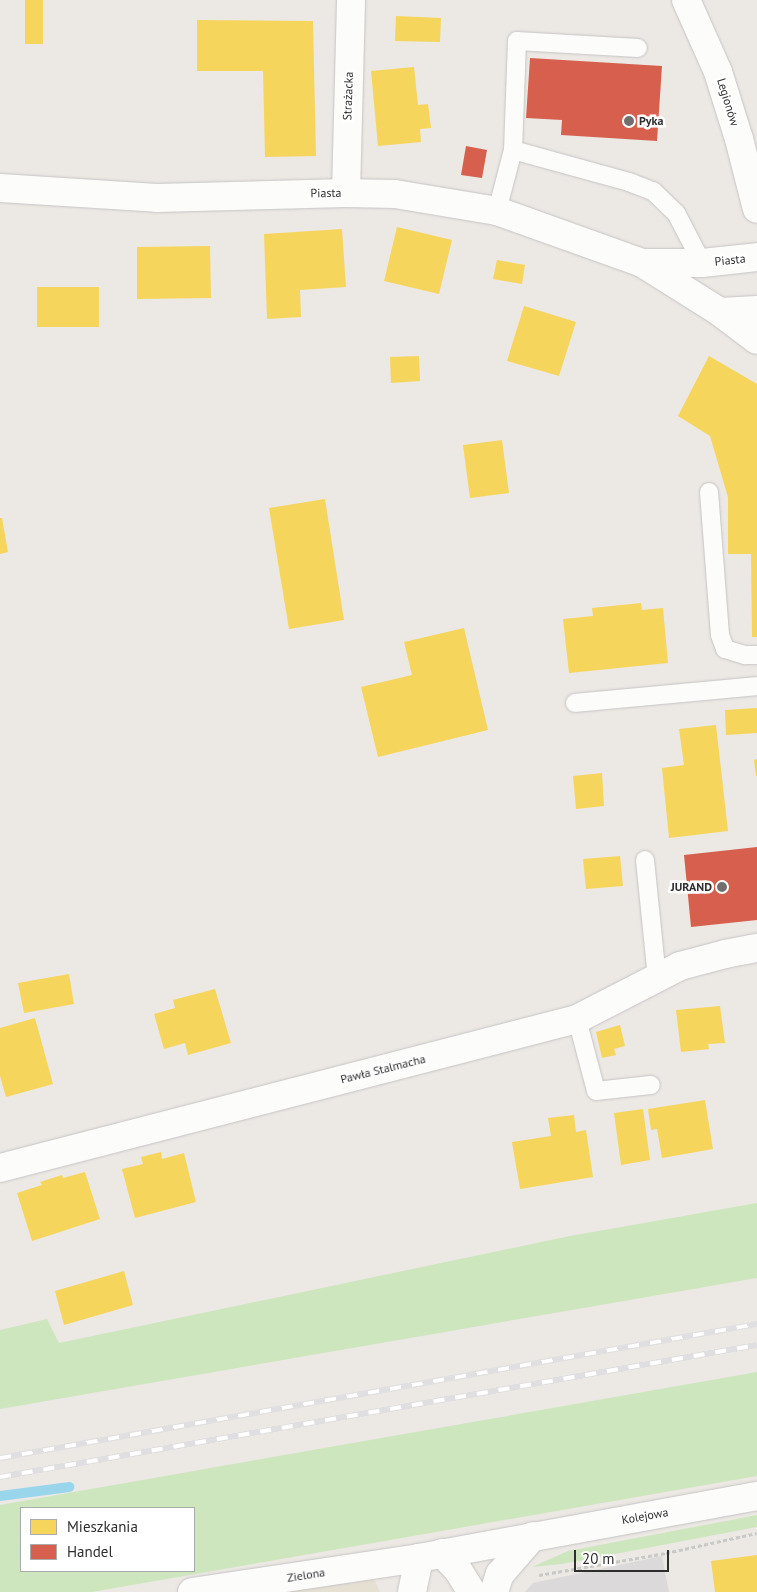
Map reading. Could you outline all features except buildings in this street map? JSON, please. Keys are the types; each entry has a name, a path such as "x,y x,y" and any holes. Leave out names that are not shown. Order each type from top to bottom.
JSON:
{"street":[{"name":"Strażacka","path":"346,193 351,0"},
{"name":"Legionów","path":"686,0 718,72 740,140 757,209"},
{"name":"Piasta","path":"0,188 157,198 346,193 395,194 497,211 642,263 720,312 757,340"},
{"name":"Piasta","path":"642,263 702,263 757,258"},
{"path":"720,312 757,310"},
{"name":"Pawła Stalmacha","path":"0,1168 577,1019 680,966 757,948"},
{"name":"Kolejowa","path":"431,1556 757,1496"},
{"path":"494,1592 500,1574 533,1536"},
{"path":"412,1592 431,1556 458,1570 472,1592"},
{"name":"Zielona","path":"192,1592 431,1556"}],"lane":[{"path":"497,211 513,150 517,41 638,48"},
{"path":"513,150 653,191 676,213 702,263"},
{"path":"709,492 720,635 725,649 745,655 757,654"},
{"path":"575,703 757,686"},
{"path":"645,860 657,978"},
{"path":"577,1019 596,1091 651,1085"}],"path":[{"path":"531,1577 757,1533"}],"shaded area":[{"path":"662,1556 669,1592 525,1592 533,1583"},
{"path":"374,1578 380,1592 269,1592"}],"green space":[{"path":"757,1203 757,1278 0,1409 0,1330 47,1319 59,1343 570,1236"},
{"path":"757,1372 757,1476 92,1592 0,1592 0,1505"},
{"path":"757,1515 757,1527 562,1564 532,1567 568,1551"}],"waterway":[{"path":"0,1496 69,1487"}],"railway":[{"path":"0,1458 757,1324"},
{"path":"0,1477 757,1345"}],"place":[{"name":"Pyka","path":"629,121"},
{"name":"JURAND","path":"722,887"}]}
